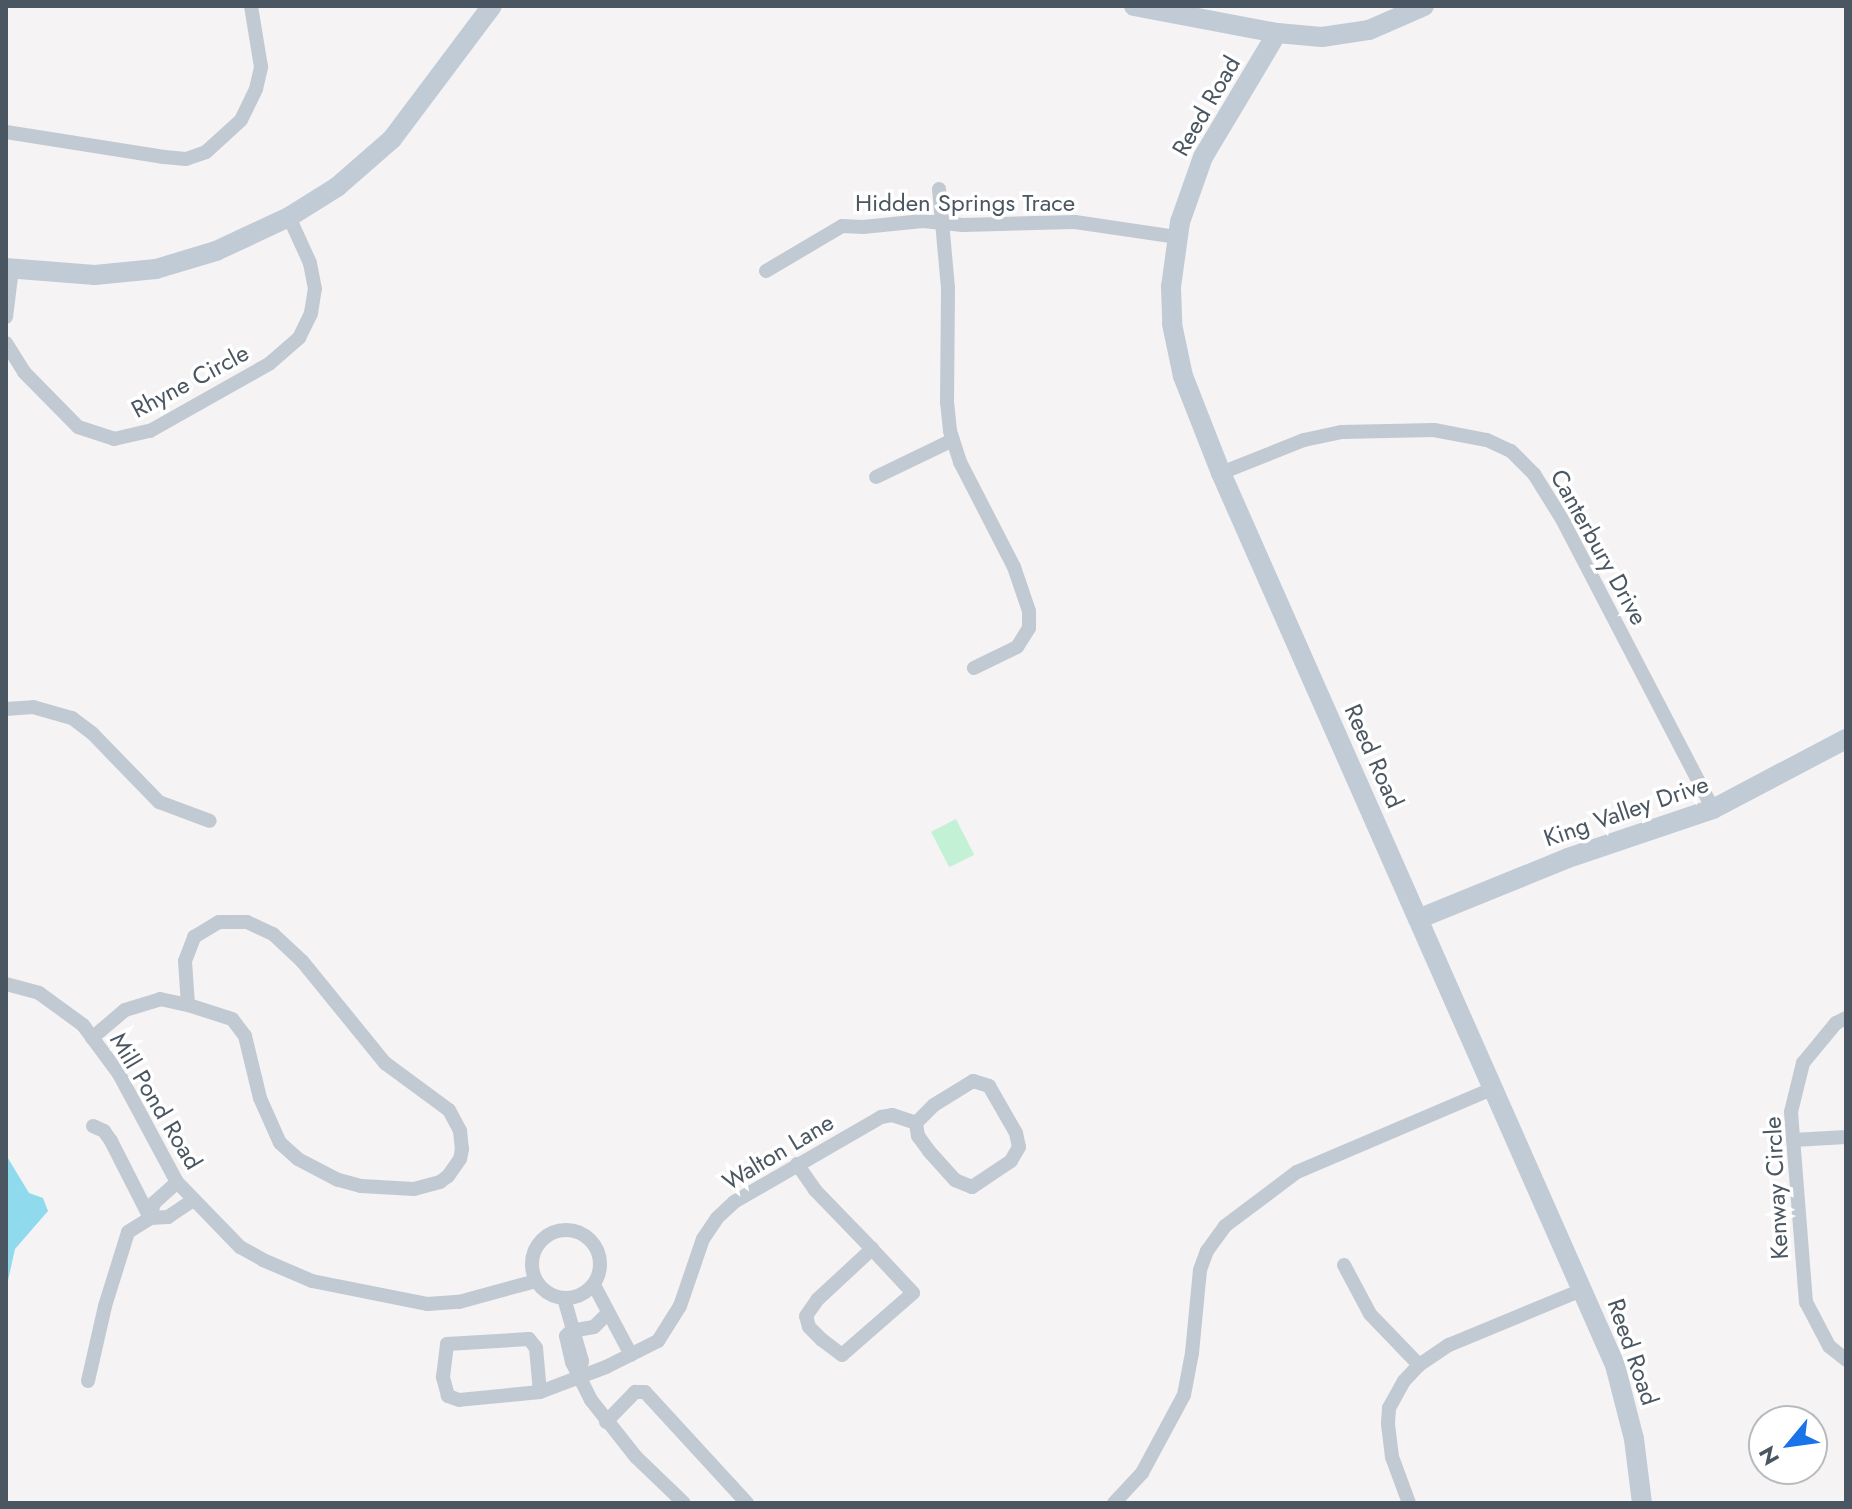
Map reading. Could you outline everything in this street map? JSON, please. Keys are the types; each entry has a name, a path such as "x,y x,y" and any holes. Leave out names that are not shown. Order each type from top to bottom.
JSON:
{"street":[{"path":"6,132 164,157 186,159 206,152 241,120 256,89 261,67 251,6"},
{"path":"6,317 9,269 95,275 156,269 216,251 289,217 337,187 392,139 492,6"},
{"path":"1134,6 1277,33 1322,37 1351,34 1385,24 1424,6"},
{"name":"Reed Road","path":"1277,33 1203,157 1176,237 1171,287 1175,342 1188,393 1221,473 1582,1290 1623,1392 1638,1459 1642,1503"},
{"path":"939,189 944,223 949,325 947,402 953,440 979,501 1014,567 1029,611 1029,628 1017,647 974,668"},
{"name":"Rhyne Circle","path":"6,343 24,372 78,427 114,439 150,431 269,364 299,338 311,313 315,289 310,263 289,217"},
{"name":"Hidden Springs Trace","path":"766,271 842,226 1075,222 1176,237"},
{"name":"Canterbury Drive","path":"1221,473 1304,440 1342,432 1434,430 1487,440 1511,451 1534,474 1562,519 1713,809"},
{"path":"876,477 953,440"},
{"path":"6,709 33,707 72,718 93,734 159,802 210,821"},
{"name":"King Valley Drive","path":"1418,919 1568,858 1713,809 1846,739"},
{"path":"92,1038 125,1010 160,999 232,1019 245,1036 260,1098 280,1143 298,1159 338,1180 379,1189 426,1187 440,1182 456,1167 462,1141 449,1110 385,1063 302,961 273,934 247,922 219,922 194,937 185,961 188,1005"},
{"name":"Mill Pond Road","path":"6,984 39,993 83,1025 119,1074 177,1182 240,1247 263,1260 312,1281 427,1304 459,1302 536,1281"},
{"name":"Kenway Circle","path":"1846,1018 1836,1023 1803,1063 1791,1112 1806,1302 1829,1346 1846,1360"},
{"path":"984,1081 1016,1133 1018,1152 992,1177 965,1187 929,1151 918,1136 916,1123 934,1105 964,1085 984,1081"},
{"path":"1123,1500 1155,1454 1184,1395 1192,1353 1200,1270 1207,1251 1225,1226 1297,1172 1492,1089"},
{"name":"Walton Lane","path":"540,1392 536,1348 529,1339 452,1342 445,1348 443,1386 452,1399 540,1392 631,1355 658,1341 671,1325 697,1251 717,1218 734,1202 881,1117 892,1115 916,1123"},
{"path":"93,1126 104,1131 111,1141 150,1218"},
{"path":"1793,1140 1846,1137"},
{"path":"797,1164 815,1190 872,1249 913,1293 842,1355 815,1333 806,1316 818,1299 872,1249"},
{"path":"150,1218 154,1203 177,1182"},
{"path":"88,1381 105,1306 128,1232 150,1218 168,1217 193,1200"},
{"path":"566,1230 589,1239 599,1255 600,1270 594,1285 580,1296 564,1298 545,1291 536,1281 533,1255 540,1242 551,1233 566,1230"},
{"path":"1344,1265 1370,1314 1419,1365"},
{"path":"594,1285 631,1355"},
{"path":"1409,1503 1392,1457 1389,1408 1419,1365 1449,1345 1582,1290"},
{"path":"564,1298 582,1361 578,1376 606,1422 636,1457 684,1503"},
{"path":"571,1331 594,1327 607,1314"},
{"path":"606,1422 635,1392 645,1392 740,1500"}],"green space":[{"path":"956,819 974,855 949,867 931,832"}],"water":[{"path":"6,1155 29,1193 43,1198 48,1211 15,1249 6,1290"}]}
